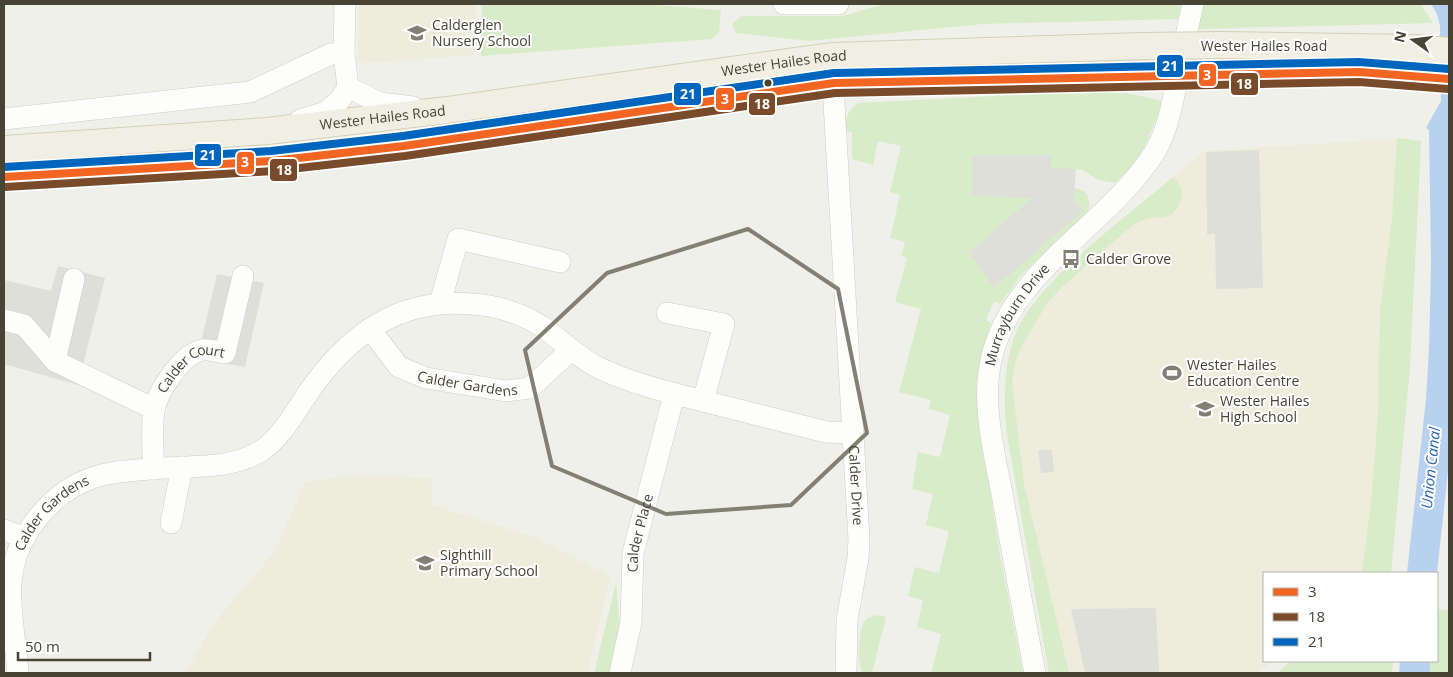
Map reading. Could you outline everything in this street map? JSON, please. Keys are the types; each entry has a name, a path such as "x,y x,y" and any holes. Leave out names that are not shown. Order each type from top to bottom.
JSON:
{"main road":[{"name":"Wester Hailes Road","path":"4,148 267,131 447,110 831,56 1143,46 1415,48 1449,52"},
{"name":"Wester Hailes Road","path":"4,177 272,161 404,146 834,84 1360,72 1449,79"}],"street":[{"path":"267,131 326,112 340,100 348,87 344,53 345,4"},
{"path":"784,4 838,4"},
{"name":"Murrayburn Drive","path":"1035,673 994,454 988,390 990,362 997,338 1014,304 1053,259 1113,202 1158,147 1170,115 1193,4"},
{"path":"4,119 250,92 331,54 344,53"},
{"name":"Calder Drive","path":"831,56 858,548 847,620 846,673"},
{"path":"348,87 380,103 447,110"},
{"path":"440,303 458,239 560,262"},
{"name":"Calder Court","path":"154,469 152,435 154,409 167,381 183,361 202,350 225,353 243,276"},
{"path":"55,361 74,279"},
{"name":"Calder Gardens","path":"18,673 11,584 15,560 25,538 52,502 70,488 95,477 126,471 240,461 263,450 284,428 331,364 351,343 370,329 404,310 440,303 473,304 504,309 539,325 571,350 596,366 674,395 826,432 852,433"},
{"path":"667,313 724,324 703,401"},
{"name":"Calder Court","path":"4,320 24,325 55,361 154,409"},
{"name":"Calder Gardens","path":"370,329 399,367 426,378 506,391 530,388 571,350"},
{"name":"Calder Place","path":"620,673 631,622 633,554 674,395"},
{"path":"171,522 182,467"},
{"path":"4,530 25,538"}],"highlighted area":[{"path":"748,229 838,289 867,433 791,505 666,514 552,466 525,350 607,273"}],"shaded area":[{"name":"Calderglen Nursery School","path":"359,4 477,4 475,55 365,63 358,59"},
{"name":"Wester Hailes High School","path":"1405,138 1421,141 1410,366 1391,572 1263,572 1263,662 1271,662 1258,673 1049,673 1006,429 1004,389 1007,363 1016,333 1036,301 1060,273 1204,151"},
{"path":"1259,150 1263,288 1216,289 1215,234 1207,234 1206,152"},
{"path":"972,155 1051,155 1051,168 1076,169 1074,200 1083,211 994,288 969,252 1032,198 972,196"},
{"path":"58,266 105,278 78,385 4,364 4,280 51,291"},
{"path":"217,274 264,283 245,367 197,359"},
{"path":"1038,450 1052,450 1054,472 1041,473"},
{"name":"Sighthill Primary School","path":"355,475 431,478 433,505 533,537 610,576 588,673 185,673 214,623 275,551 305,482"},
{"path":"1156,608 1159,673 1085,673 1071,609"}],"green space":[{"path":"482,4 641,4 721,10 719,32 712,39 481,56"},
{"path":"884,4 1181,4 1178,19 983,24 809,41 736,33 732,24 741,16 843,16"},
{"path":"1201,4 1420,4 1433,23 1198,29"},
{"path":"1112,90 1164,101 1140,157 1115,183 1098,180 1083,170 1051,168 1051,155 1032,198 1082,210 1074,200 1075,188 1080,189 1088,196 1088,212 1021,275 1000,304 994,301 986,320 991,323 981,356 978,390 980,426 1001,560 1023,673 931,673 941,634 917,627 923,600 908,596 915,567 939,573 949,531 926,525 933,494 912,489 918,452 940,457 950,415 929,409 931,400 899,392 921,309 895,302 907,258 901,256 905,242 890,238 900,195 890,192 901,146 878,141 873,165 852,159 852,132 844,131 846,119 849,112 858,103"},
{"path":"1397,138 1421,141 1410,366 1391,572 1362,572 1371,502 1378,415 1380,310 1392,219"},
{"path":"1173,177 1181,187 1182,197 1178,207 1172,214 1164,217 1148,218 1134,224 1063,286 1048,302 1021,347 1015,364 1012,382 1024,484 1069,673 1049,673 1006,429 1006,381 1011,347 1026,315 1042,293 1062,272 1085,250"},
{"path":"616,583 620,629 609,673 594,673"},
{"path":"1438,609 1449,610 1449,673 1430,673 1430,662 1438,662"},
{"path":"878,615 886,617 872,673 863,673 859,655 859,640 862,626 865,620"},
{"path":"1289,662 1393,662 1392,673 1278,673"}],"water":[{"name":"Union Canal","path":"1431,4 1449,4 1449,462 1437,572 1407,572 1426,399 1429,349 1431,263 1429,130 1426,128 1441,101 1440,26 1437,14"},
{"path":"1400,662 1430,662 1430,673 1399,673"}],"transit line":[{"name":"21","path":"4,167 271,151 403,136 834,73 1359,62 1449,69"},
{"name":"3","path":"4,177 272,161 404,146 834,83 1359,72 1449,79"},
{"name":"18","path":"5,187 273,171 405,156 835,93 1359,82 1448,89"}],"place":[{"name":"Calderglen Nursery School","path":"417,33"},
{"name":"Calder Grove","path":"1071,259"},
{"name":"Wester Hailes Education Centre","path":"1172,373"},
{"name":"Wester Hailes High School","path":"1205,409"},
{"name":"Sighthill Primary School","path":"425,563"}]}
